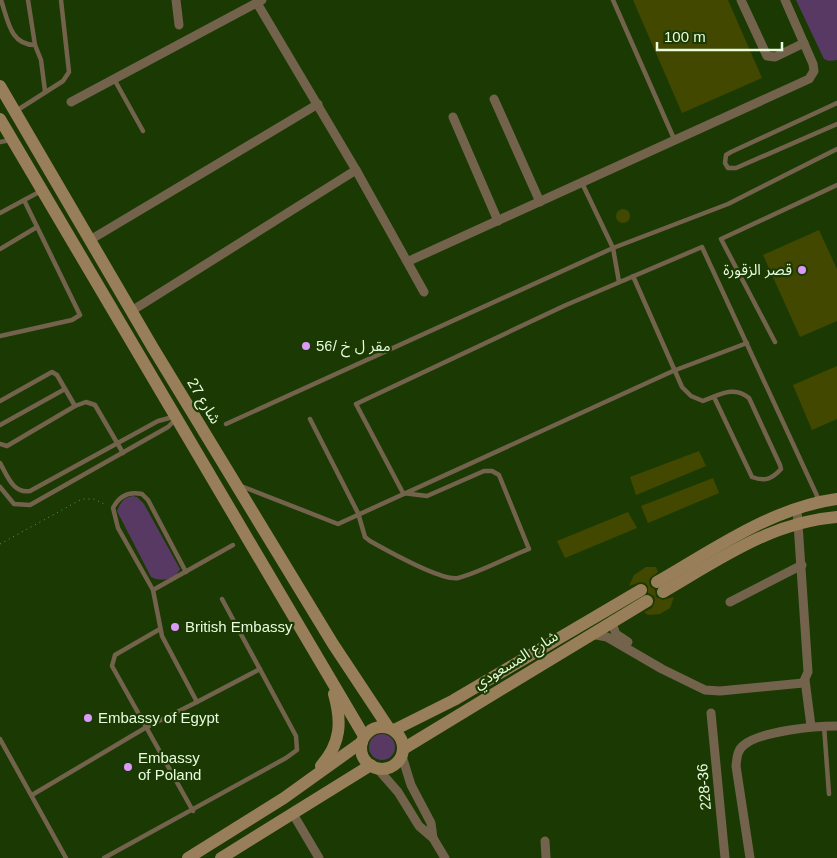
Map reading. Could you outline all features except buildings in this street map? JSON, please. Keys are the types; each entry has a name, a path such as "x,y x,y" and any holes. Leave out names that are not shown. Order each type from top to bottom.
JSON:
{"main road":[{"name":"شارع 27","path":"0,86 190,409 333,644 391,729"},
{"name":"شارع 27","path":"0,119 6,141 43,190 329,672 363,739"},
{"path":"141,356 153,348"},
{"path":"177,417 190,409"},
{"path":"837,499 797,508 761,524 660,587 761,536 799,523 837,517"},
{"name":"شارع المسعودي","path":"391,729 454,700 644,596 611,621 403,753"},
{"path":"304,784 331,754 338,738 339,713 329,672"},
{"path":"188,858 304,784 363,739 374,728 391,729 400,735 403,753 392,767 374,767 221,858"},
{"path":"363,739 362,755 374,767"}],"street":[{"path":"176,0 179,26"},
{"path":"741,0 767,56 775,57 804,43"},
{"path":"409,261 809,79 813,74 814,67 786,0"},
{"path":"71,102 259,2 409,261 424,292"},
{"path":"494,99 540,202"},
{"path":"90,240 318,104"},
{"path":"453,117 498,221"},
{"path":"133,310 356,170"},
{"path":"797,508 808,672 805,680 811,726"},
{"path":"730,602 802,565"},
{"path":"611,621 612,628 618,636 665,665 671,672"},
{"path":"590,634 607,637 698,687 712,691 799,685 805,680"},
{"name":"228-36","path":"711,713 724,858"},
{"path":"750,858 736,766 737,752 744,745 754,740 811,726 837,726"},
{"path":"403,753 411,785 430,822 433,838 444,858"},
{"path":"374,767 398,792 419,826 433,838"},
{"path":"293,814 319,858"},
{"path":"545,840 546,858"}],"lane":[{"path":"1,0 12,34 19,42 35,45"},
{"path":"28,0 35,45 41,60 45,92"},
{"path":"15,112 63,81 69,72 61,0"},
{"path":"613,0 676,141"},
{"path":"114,79 143,131"},
{"path":"837,103 741,146 726,155 725,163 728,168 736,168 837,124"},
{"path":"226,424 613,248 728,204 837,150"},
{"path":"582,183 613,248 619,282"},
{"path":"775,342 722,239 837,185"},
{"path":"0,213 43,190"},
{"path":"0,336 72,320 80,315 24,200"},
{"path":"0,249 37,227"},
{"path":"403,493 356,404 619,282 702,247 820,502"},
{"path":"633,276 673,371 682,387 691,396 703,401 733,390 742,392 748,398 782,469 772,478 761,480 752,477 714,397"},
{"path":"235,483 338,524 358,513 673,371 747,343"},
{"path":"0,401 50,372 56,373 74,406"},
{"path":"0,425 65,389"},
{"path":"0,444 7,446 74,406 86,402 95,405 123,453"},
{"path":"0,463 14,487 21,491 30,491 163,419 177,417"},
{"path":"0,487 14,504 30,505 168,428 177,417"},
{"path":"310,419 358,513 364,538 442,576 457,578 529,548 499,475 492,471 484,471 427,496 403,493"},
{"path":"186,572 148,500 142,494 128,493 116,501 112,508 118,528 153,590 160,629 197,702"},
{"path":"153,590 233,546"},
{"path":"104,858 193,811 297,750 296,736 222,599"},
{"path":"160,629 120,652 113,659 114,672 193,811"},
{"path":"32,795 145,728 260,669"},
{"path":"824,726 829,794"},
{"path":"0,739 66,858"}],"path":[{"path":"0,544 82,499 94,499 112,508"}],"shaded area":[{"path":"796,0 837,0 837,60 829,61 824,59"},
{"path":"133,496 137,497 144,504 180,569 171,578 163,580 151,577 117,511 123,501"},
{"path":"382,734 391,738 395,747 391,756 382,760 373,756 369,747 373,738"}],"place":[{"name":"قصر الزقورة","path":"802,270"},
{"name":"مقر ل خ /56","path":"306,346"},
{"name":"British Embassy","path":"175,627"},
{"name":"Embassy of Egypt","path":"88,718"},
{"name":"Embassy of Poland","path":"128,767"}]}
